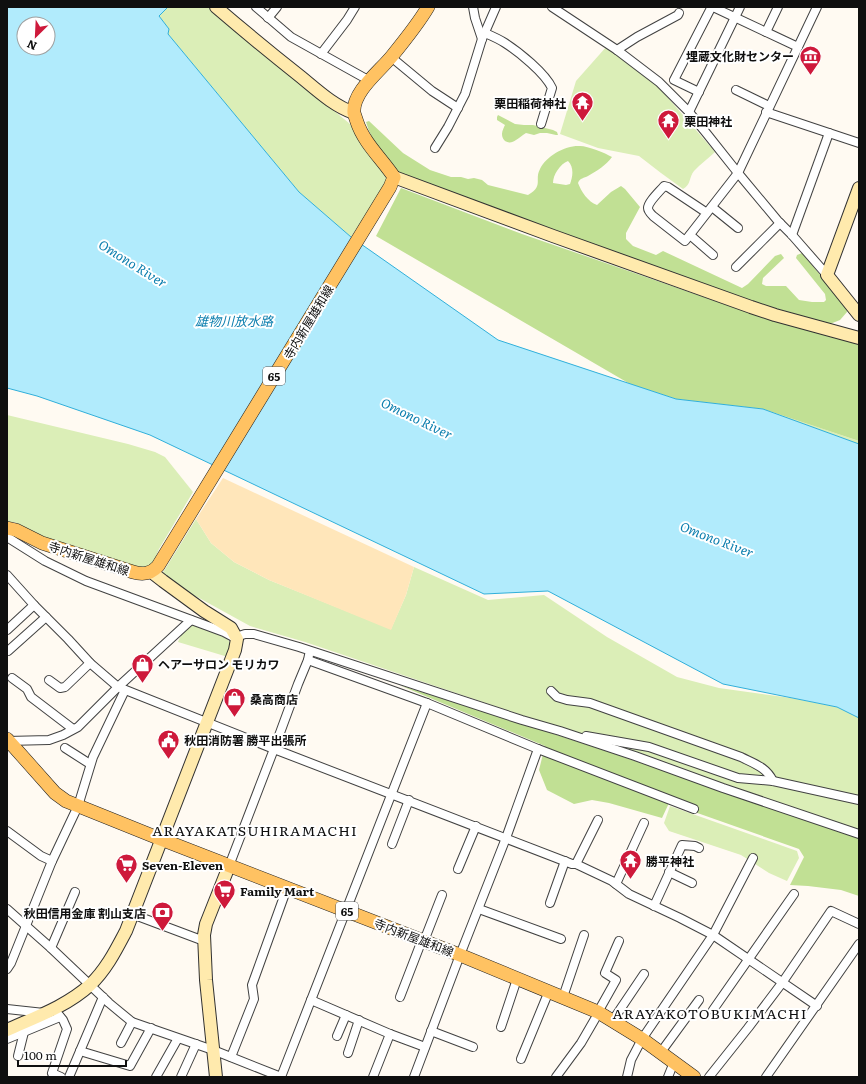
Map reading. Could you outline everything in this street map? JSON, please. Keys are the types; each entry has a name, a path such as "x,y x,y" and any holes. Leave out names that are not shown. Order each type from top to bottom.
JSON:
{"main road":[{"path":"392,182 376,154 360,131 354,113 358,97 391,57 427,7"},
{"name":"寺内新屋雄和線","path":"7,528 16,530 42,543 133,572 141,574 149,573 156,568 392,182"},
{"name":"寺内新屋雄和線","path":"8,740 55,793 66,801 229,866 346,910 599,1012 642,1039 694,1077"}],"street":[{"path":"216,7 328,99 344,110 354,113"},
{"path":"256,7 291,37 370,81"},
{"path":"268,18 277,7"},
{"path":"321,54 347,20 354,7"},
{"path":"473,7 475,18 484,36 505,43 527,60 549,82 552,88 541,124"},
{"path":"435,148 458,108 496,7"},
{"path":"552,7 616,50 659,82 689,112 738,173 780,223 827,275 859,315"},
{"path":"699,92 674,80 711,8 713,7 798,47"},
{"path":"689,112 740,7"},
{"path":"766,32 778,7"},
{"path":"738,228 710,210 664,186 648,207 653,216 685,240 690,235 710,210 738,173 817,7"},
{"path":"616,50 678,15 680,9"},
{"path":"391,57 432,91 458,108"},
{"path":"736,90 768,109 859,143"},
{"path":"792,235 829,133"},
{"path":"392,182 546,234 751,307 859,338"},
{"path":"827,275 859,188"},
{"path":"736,267 780,223"},
{"path":"690,235 712,255"},
{"path":"7,537 45,561 86,581 224,632 237,639"},
{"path":"156,568 154,574 204,611 231,628 237,639"},
{"path":"7,575 90,663 121,688 390,794 576,864 612,881 629,894 713,935 817,1006"},
{"path":"7,630 34,605"},
{"path":"8,651 46,617"},
{"path":"8,740 49,740 78,727 121,688 191,620"},
{"path":"7,1039 24,1032 53,1013 90,985 119,945 126,931 235,650 237,639 239,636 244,634 254,634 309,650 522,720 560,731 859,834"},
{"path":"216,1077 206,980 204,935 206,924 308,660 309,650"},
{"path":"308,660 427,703 538,749 694,809"},
{"path":"48,680 60,688 65,687 90,663"},
{"path":"12,678 27,689 31,696 73,729"},
{"path":"7,969 11,963 52,861 78,806 90,764 121,688"},
{"path":"551,691 557,698 590,703 741,757 764,768 770,775 773,782"},
{"path":"7,909 26,924 90,985 132,1022 213,1050 281,1077 390,794 427,703"},
{"path":"560,731 649,747 738,778 773,782 859,800"},
{"path":"65,748 90,764"},
{"path":"414,1077 506,838 538,749"},
{"path":"392,844 409,800"},
{"path":"576,864 598,820"},
{"path":"616,884 644,823"},
{"path":"458,869 476,826"},
{"path":"7,831 41,856 52,861"},
{"path":"654,906 682,845 695,846 699,848"},
{"path":"627,1077 631,1060 642,1039 713,935 753,858"},
{"path":"550,903 566,861"},
{"path":"669,872 692,883"},
{"path":"231,1057 254,999 252,985 287,888"},
{"path":"51,948 75,892"},
{"path":"713,1010 794,894"},
{"path":"400,998 442,895"},
{"path":"478,909 561,938"},
{"path":"709,1077 782,983 831,911 859,924"},
{"path":"132,914 204,941"},
{"path":"563,997 584,935"},
{"path":"556,1077 581,1043 616,980 606,973 620,941"},
{"path":"766,1077 859,944"},
{"path":"612,1020 644,974"},
{"path":"500,1027 517,979"},
{"path":"521,1060 549,991"},
{"path":"69,1077 103,997"},
{"path":"311,1000 390,1034 425,1047"},
{"path":"661,1052 700,1000"},
{"path":"7,1009 53,1013 67,1029 52,1073 61,1077"},
{"path":"7,1030 53,1013"},
{"path":"337,1036 346,1015"},
{"path":"348,1053 359,1020"},
{"path":"120,1043 132,1022"},
{"path":"80,1051 130,1066 151,1028"},
{"path":"431,1031 473,1047"},
{"path":"18,1056 24,1032"},
{"path":"373,1077 390,1034"},
{"path":"156,1077 176,1040"},
{"path":"180,1077 196,1044"},
{"path":"668,1077 674,1062"}],"green space":[{"path":"168,7 210,7 350,124 388,178 386,184 351,237 299,192 168,34 169,29 159,16"},
{"path":"607,46 650,77 715,152 692,173 689,183 683,189 639,156 598,148 560,134 576,81"},
{"path":"498,115 515,124 533,125 553,130 557,132 558,135 540,133 534,135 526,133 514,142 507,142 502,137 505,125 497,120"},
{"path":"369,121 403,153 430,170 451,177 468,179 474,178 482,180 488,185 528,195 536,189 538,173 543,164 557,152 569,147 580,146 601,152 612,157 601,168 581,179 578,183 585,196 597,205 611,192 621,186 625,189 640,207 626,233 626,239 633,246 656,255 663,251 742,288 748,284 775,256 781,254 784,258 763,278 762,284 766,286 786,286 799,300 824,302 826,300 825,294 796,258 797,255 802,253 846,306 847,312 840,320 830,324 747,300 397,172 371,136 366,122","holes":["568,161 572,172 570,184 566,185 553,183 554,177 560,167 565,162"]},
{"path":"401,188 522,234 770,320 859,344 859,441 763,409 676,399 630,384 376,236"},
{"path":"763,409 859,441 859,444"},
{"path":"7,415 128,444 155,452 165,457 193,492 159,549 152,566 143,569 42,539 21,525 14,522 7,522"},
{"path":"196,519 211,543 234,562 269,580 391,629 406,595 414,567 488,600 544,595 607,637 677,677 719,688 791,698 837,707 859,718 859,830 578,733 305,642 250,626 174,585 162,574"},
{"path":"191,624 225,637 231,643 228,657 178,642 182,633"},
{"path":"399,685 609,752 859,838 859,896 841,890 790,885 804,857 799,849 669,803 662,818 609,803 592,800 574,804 547,790 539,770 545,746"},
{"path":"670,806 797,851 799,858 787,881 769,873 741,855 669,831 664,823"}],"sand":[{"path":"223,478 414,567 406,595 391,630 269,580 234,562 211,543 196,519"}],"water":[{"name":"雄物川放水路","path":"7,7 168,7 159,16 169,29 168,34 299,192 351,237 498,340 676,399 763,409 859,444 859,718 837,707 723,684 548,591 484,594 150,435 37,396 7,388"}],"place":[{"name":"埋蔵文化財センター","path":"810,76"},
{"name":"栗田稲荷神社","path":"582,122"},
{"name":"栗田神社","path":"668,140"},
{"name":"ヘアーサロン モリカワ","path":"143,684"},
{"name":"桑高商店","path":"235,718"},
{"name":"秋田消防署 勝平出張所","path":"169,760"},
{"name":"勝平神社","path":"631,880"},
{"name":"Seven-Eleven","path":"126,884"},
{"name":"Family Mart","path":"224,910"},
{"name":"秋田信用金庫 割山支店","path":"162,932"}],"district":[{"name":"ARAYAKATSUHIRAMACHI","path":"255,830"},
{"name":"ARAYAKOTOBUKIMACHI","path":"710,1013"}],"water label":[{"name":"Omono River","path":"133,263"},
{"name":"Omono River","path":"417,418"},
{"name":"Omono River","path":"717,539"}]}
